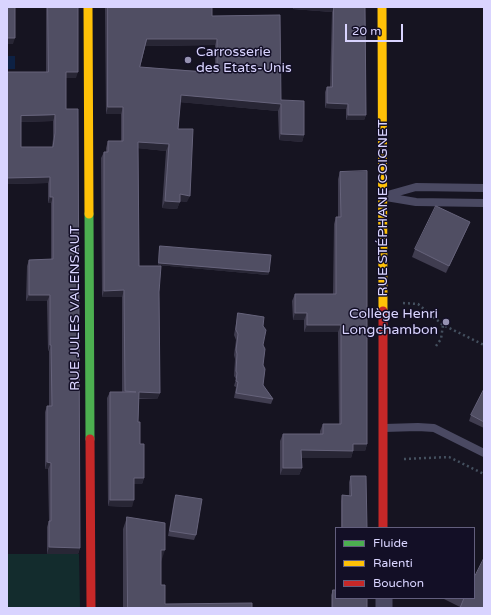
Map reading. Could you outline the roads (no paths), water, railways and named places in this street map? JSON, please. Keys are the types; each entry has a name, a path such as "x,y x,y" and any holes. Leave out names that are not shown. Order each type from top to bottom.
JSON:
{"street":[{"name":"RUE JULES VALENSAUT","path":"88,7 91,608"},
{"name":"RUE STÉPHANE COIGNET","path":"382,7 383,527"}],"lane":[{"path":"383,197 416,187 484,188"},
{"path":"383,197 416,202 484,203"},
{"path":"383,428 434,428 484,453"}],"water":[{"path":"7,56 15,56 15,69 7,69"}],"place":[{"name":"Carrosserie des Etats-Unis","path":"188,60"},
{"name":"Collège Henri Longchambon","path":"446,322"}]}
